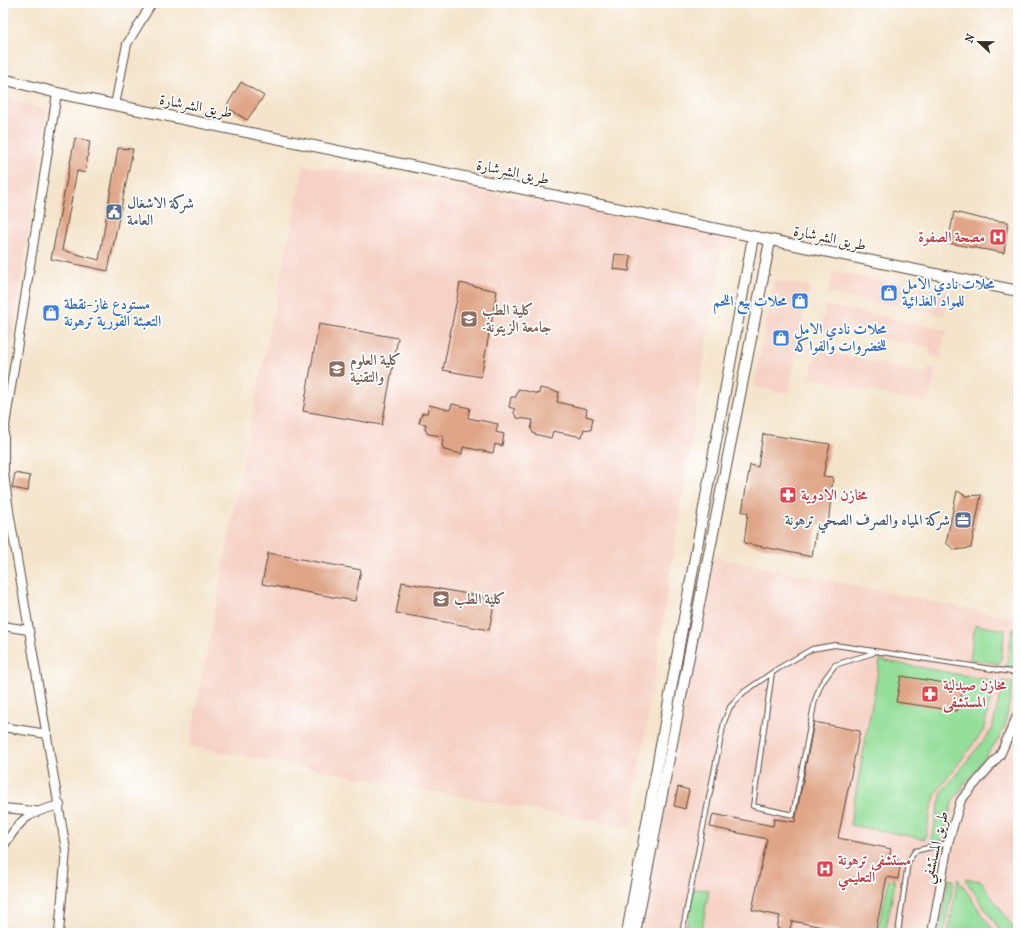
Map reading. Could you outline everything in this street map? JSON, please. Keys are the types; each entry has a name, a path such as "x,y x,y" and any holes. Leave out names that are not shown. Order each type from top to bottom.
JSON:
{"street":[{"path":"115,104 127,44 152,3"},
{"name":"طريق الشرشارة","path":"3,79 57,93 753,238 1018,291"},
{"path":"57,93 4,432 4,473 28,630 60,805 66,850 59,933"},
{"path":"627,933 753,238"},
{"path":"635,933 770,241"},
{"path":"3,626 28,630"},
{"name":"طريق المستشفي","path":"932,933 948,843 961,800 1000,755 1018,714"},
{"path":"3,726 47,734"},
{"path":"3,808 35,811 60,805"},
{"path":"3,847 15,826 35,811"}],"lane":[{"path":"682,933 724,722 730,707 744,692 812,649 835,645 1018,673"},
{"path":"772,673 753,806 793,814 815,700 821,684 835,666 874,652"},
{"path":"898,933 910,856 915,850 948,843"}],"shaded area":[{"path":"3,97 48,110 3,391"},
{"name":"كلية الطب","path":"304,165 445,185 746,235 721,252 630,828 189,746 250,425"},
{"name":"محلات نادي الامل للمواد الغذائية","path":"833,271 949,293 944,316 828,293"},
{"name":"محلات نادي الامل للخضروات والفواكه","path":"774,280 810,286 788,394 754,386"},
{"name":"محلات نادي الامل للخضروات والفواكه","path":"826,305 946,330 940,358 929,355 930,348 831,328 829,333 820,332"},
{"name":"محلات نادي الامل للخضروات والفواكه","path":"818,344 828,346 827,352 926,374 928,367 936,369 928,404 810,378"},
{"path":"714,557 1018,619 1018,933 642,933"}],"green space":[{"path":"975,625 1005,630 1000,664 970,659"},
{"path":"1013,628 1018,629 1018,660 1012,668 1006,667"},
{"path":"880,660 995,681 983,731 936,793 931,808 925,839 850,825"},
{"path":"1003,681 1013,683 1005,727 1000,737 953,800 942,840 938,843 930,844 942,792 992,730"},
{"path":"889,879 894,880 895,883 885,933 877,933"},
{"path":"949,879 954,880 944,933 939,933"},
{"path":"958,879 995,933 948,933"},
{"path":"965,879 981,881 1015,930 1011,933 1002,933"},
{"path":"694,889 709,890 701,933 685,933"}],"building":[{"path":"241,82 264,96 247,120 226,107"},
{"name":"شركة الاشغال العامة","path":"75,138 90,141 85,173 77,171 62,250 99,260 118,148 133,149 108,271 51,259"},
{"path":"954,212 983,219 1008,222 1004,253 948,243"},
{"path":"615,254 631,256 629,271 613,269"},
{"path":"460,283 497,291 481,377 443,370"},
{"path":"319,324 398,338 382,425 303,411"},
{"path":"540,388 559,392 557,402 587,409 586,416 593,418 591,430 584,429 582,437 553,431 551,438 534,434 531,429 533,420 517,418 514,413 515,409 509,407 511,397 516,397 518,389 539,394"},
{"path":"452,404 470,408 468,418 498,424 496,432 504,434 502,446 495,444 493,453 463,447 462,454 444,450 442,445 443,436 428,434 425,429 426,424 419,423 422,413 427,413 429,405 450,410"},
{"name":"مخازن الادوية","path":"763,434 830,444 823,476 833,477 828,526 817,525 812,557 744,543 748,512 742,512 750,465 758,467"},
{"path":"15,473 30,476 28,491 12,488"},
{"name":"شركة المياه والصرف الصحي ترهونة","path":"957,491 966,496 981,495 971,548 955,550 946,543"},
{"path":"268,553 361,570 355,601 262,584"},
{"path":"402,582 495,599 489,630 396,613"},
{"name":"مخازن صيدلية المستشفى","path":"901,676 964,686 957,711 896,702"},
{"name":"مستشفى ترهونة التعليمي","path":"814,722 860,731 838,838 891,849 889,858 901,861 898,879 887,877 875,933 853,933 792,921 789,933 777,928 780,916 752,910 767,839 710,827 713,814 773,826 774,819 795,822"},
{"path":"678,787 689,790 685,809 674,806"}],"place":[{"name":"شركة الاشغال العامة","path":"114,212"},
{"name":"مصحة الصفوة","path":"998,237"},
{"name":"محلات نادي الامل للمواد الغذائية","path":"889,293"},
{"name":"محلات بيع اللحم","path":"800,301"},
{"name":"مستودع غاز -نقطة التعبئة الفورية ترهونة","path":"51,313"},
{"name":"كلية الطب -جامعة الزيتونة","path":"469,319"},
{"name":"محلات نادي الامل للخضروات والفواكه","path":"781,338"},
{"name":"كلية العلوم والتقنية","path":"337,369"},
{"name":"مخازن الادوية","path":"788,495"},
{"name":"شركة المياه والصرف الصحي ترهونة","path":"963,520"},
{"name":"كلية الطب","path":"441,599"},
{"name":"مخازن صيدلية المستشفى","path":"930,694"},
{"name":"مستشفى ترهونة التعليمي","path":"825,869"}]}
